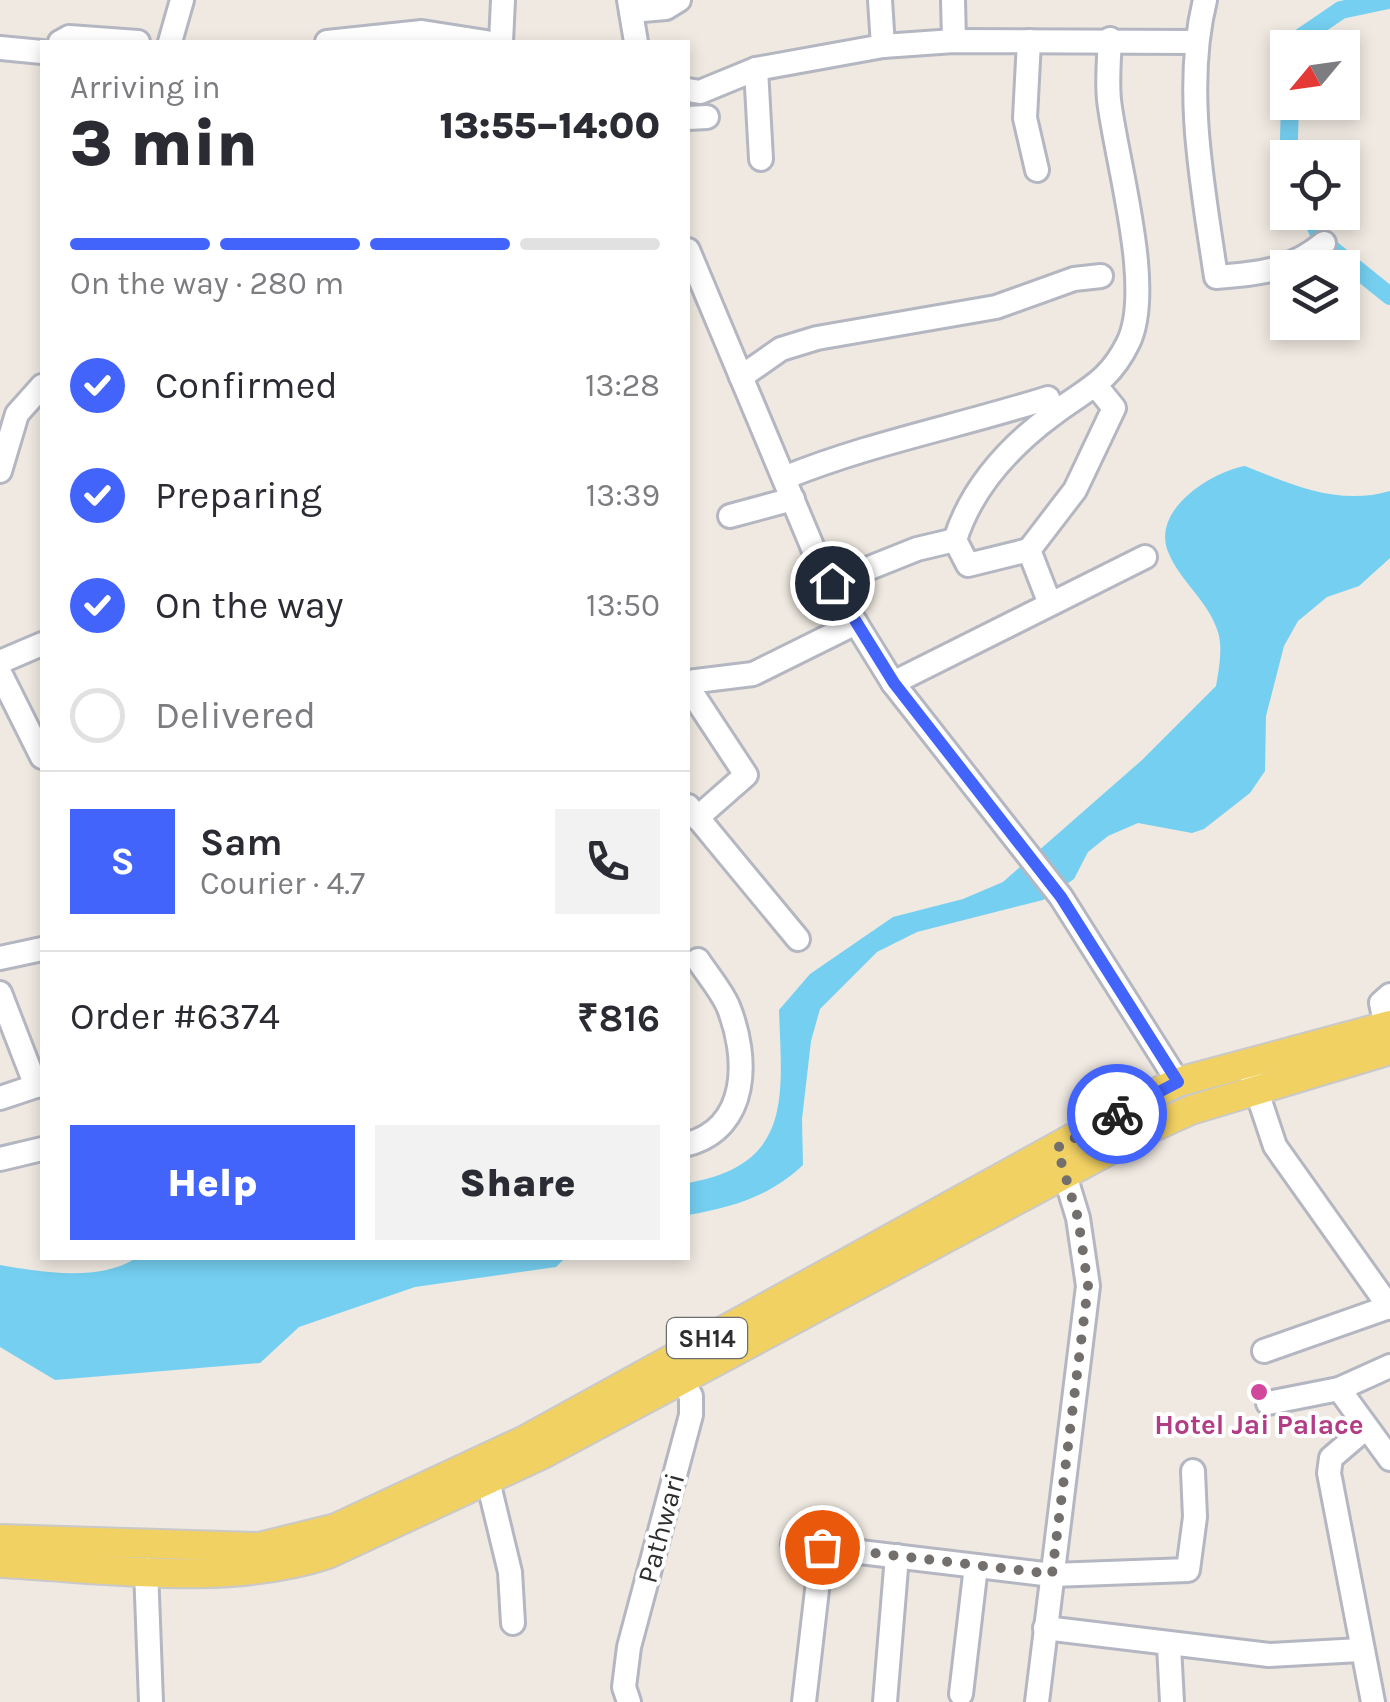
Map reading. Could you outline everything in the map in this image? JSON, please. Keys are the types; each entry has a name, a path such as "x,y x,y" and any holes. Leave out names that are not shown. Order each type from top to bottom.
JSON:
{"main road":[{"name":"SH14","path":"0,1539 219,1548 298,1539 378,1511 675,1369 1183,1114 1220,1101 1252,1078 1389,1036"},
{"name":"SH14","path":"0,1563 211,1572 294,1566 368,1540 488,1481 675,1369 1174,1084 1212,1074 1252,1078"},
{"path":"1212,1074 1224,1076 1229,1084 1229,1092 1220,1101"},
{"path":"1174,1084 1161,1096 1162,1106 1173,1115 1183,1114"}],"street":[{"path":"171,40 182,0"},
{"path":"502,40 504,0"},
{"path":"636,40 630,6 666,8 679,0"},
{"path":"880,0 883,46"},
{"path":"953,0 954,40"},
{"path":"1205,0 1195,42 1200,156 1216,277 1263,274 1304,260 1324,243"},
{"path":"346,40 422,32 473,40"},
{"path":"64,40 69,37 110,40"},
{"path":"1097,387 1114,408 1075,490 1028,550 968,565 955,540 963,515 982,485 1012,449 1054,413 1097,387 1129,342 1136,309 1133,243 1109,96 1110,39"},
{"path":"690,90 700,92 756,69 883,46 954,40 1195,42"},
{"path":"1029,41 1025,118 1036,170"},
{"path":"0,48 40,51"},
{"path":"756,69 762,159"},
{"path":"690,255 832,583 894,683 1061,897 1174,1084"},
{"path":"741,377 781,349 817,338 996,307 1074,278 1101,276"},
{"path":"0,471 17,414 40,388"},
{"path":"730,516 856,449 959,427 1048,398 1054,413"},
{"path":"832,583 917,549 955,540"},
{"path":"1028,550 1050,604"},
{"path":"894,683 1145,557"},
{"path":"690,685 752,674 856,623"},
{"path":"0,662 40,645"},
{"path":"0,673 40,753"},
{"path":"690,688 746,775 692,812 798,939"},
{"path":"0,958 40,949"},
{"path":"690,1143 711,1137 728,1121 741,1090 738,1042 727,1004 698,960"},
{"path":"0,993 39,1085 0,1098"},
{"path":"1389,1036 1381,1003 1390,995"},
{"path":"1252,1078 1275,1146 1390,1308 1264,1351"},
{"path":"1036,1702 1087,1301 1085,1255 1057,1148"},
{"path":"0,1160 40,1150"},
{"path":"1268,1403 1339,1389 1390,1366"},
{"name":"Pathwari","path":"628,1702 624,1687 629,1647 691,1414 690,1396 675,1369"},
{"path":"1339,1389 1390,1459"},
{"path":"1366,1428 1331,1458 1329,1474 1360,1650 1378,1685"},
{"path":"794,1544 1052,1574 1188,1570 1195,1517 1193,1471"},
{"path":"488,1481 510,1572 512,1623"},
{"path":"804,1702 822,1547"},
{"path":"885,1702 896,1556"},
{"path":"961,1694 976,1566"},
{"path":"146,1569 151,1702"},
{"path":"1045,1628 1169,1646 1269,1655 1360,1650"},
{"path":"1169,1646 1172,1702"}],"water":[{"path":"1245,466 1334,495 1390,491 1390,558 1359,586 1327,597 1298,621 1284,646 1266,716 1265,771 1250,793 1204,829 1192,833 1138,823 1108,836 1088,852 1074,879 1043,900 917,932 877,952 820,1009 811,1041 802,1119 803,1165 777,1185 749,1199 690,1215 690,1182 722,1174 747,1160 764,1143 779,1098 779,1010 810,974 893,917 963,899 1003,882 1142,760 1216,686 1218,632 1208,611 1174,564 1165,538 1175,509 1187,496"},
{"path":"132,1260 563,1260 556,1267 415,1287 299,1327 260,1363 55,1380 0,1347 0,1265 88,1273"}],"waterway":[{"path":"1312,30 1341,10 1388,0"},
{"path":"1289,120 1289,140"},
{"path":"1317,230 1324,243 1390,296"}],"way so far":[{"path":"822,1547 1052,1574 1088,1286 1078,1218 1057,1148 1117,1114"}],"place":[{"name":"Hotel Jai Palace","path":"1259,1392"}],"route":[{"path":"832,583 894,683 1061,897 1178,1082 1117,1114"}]}
